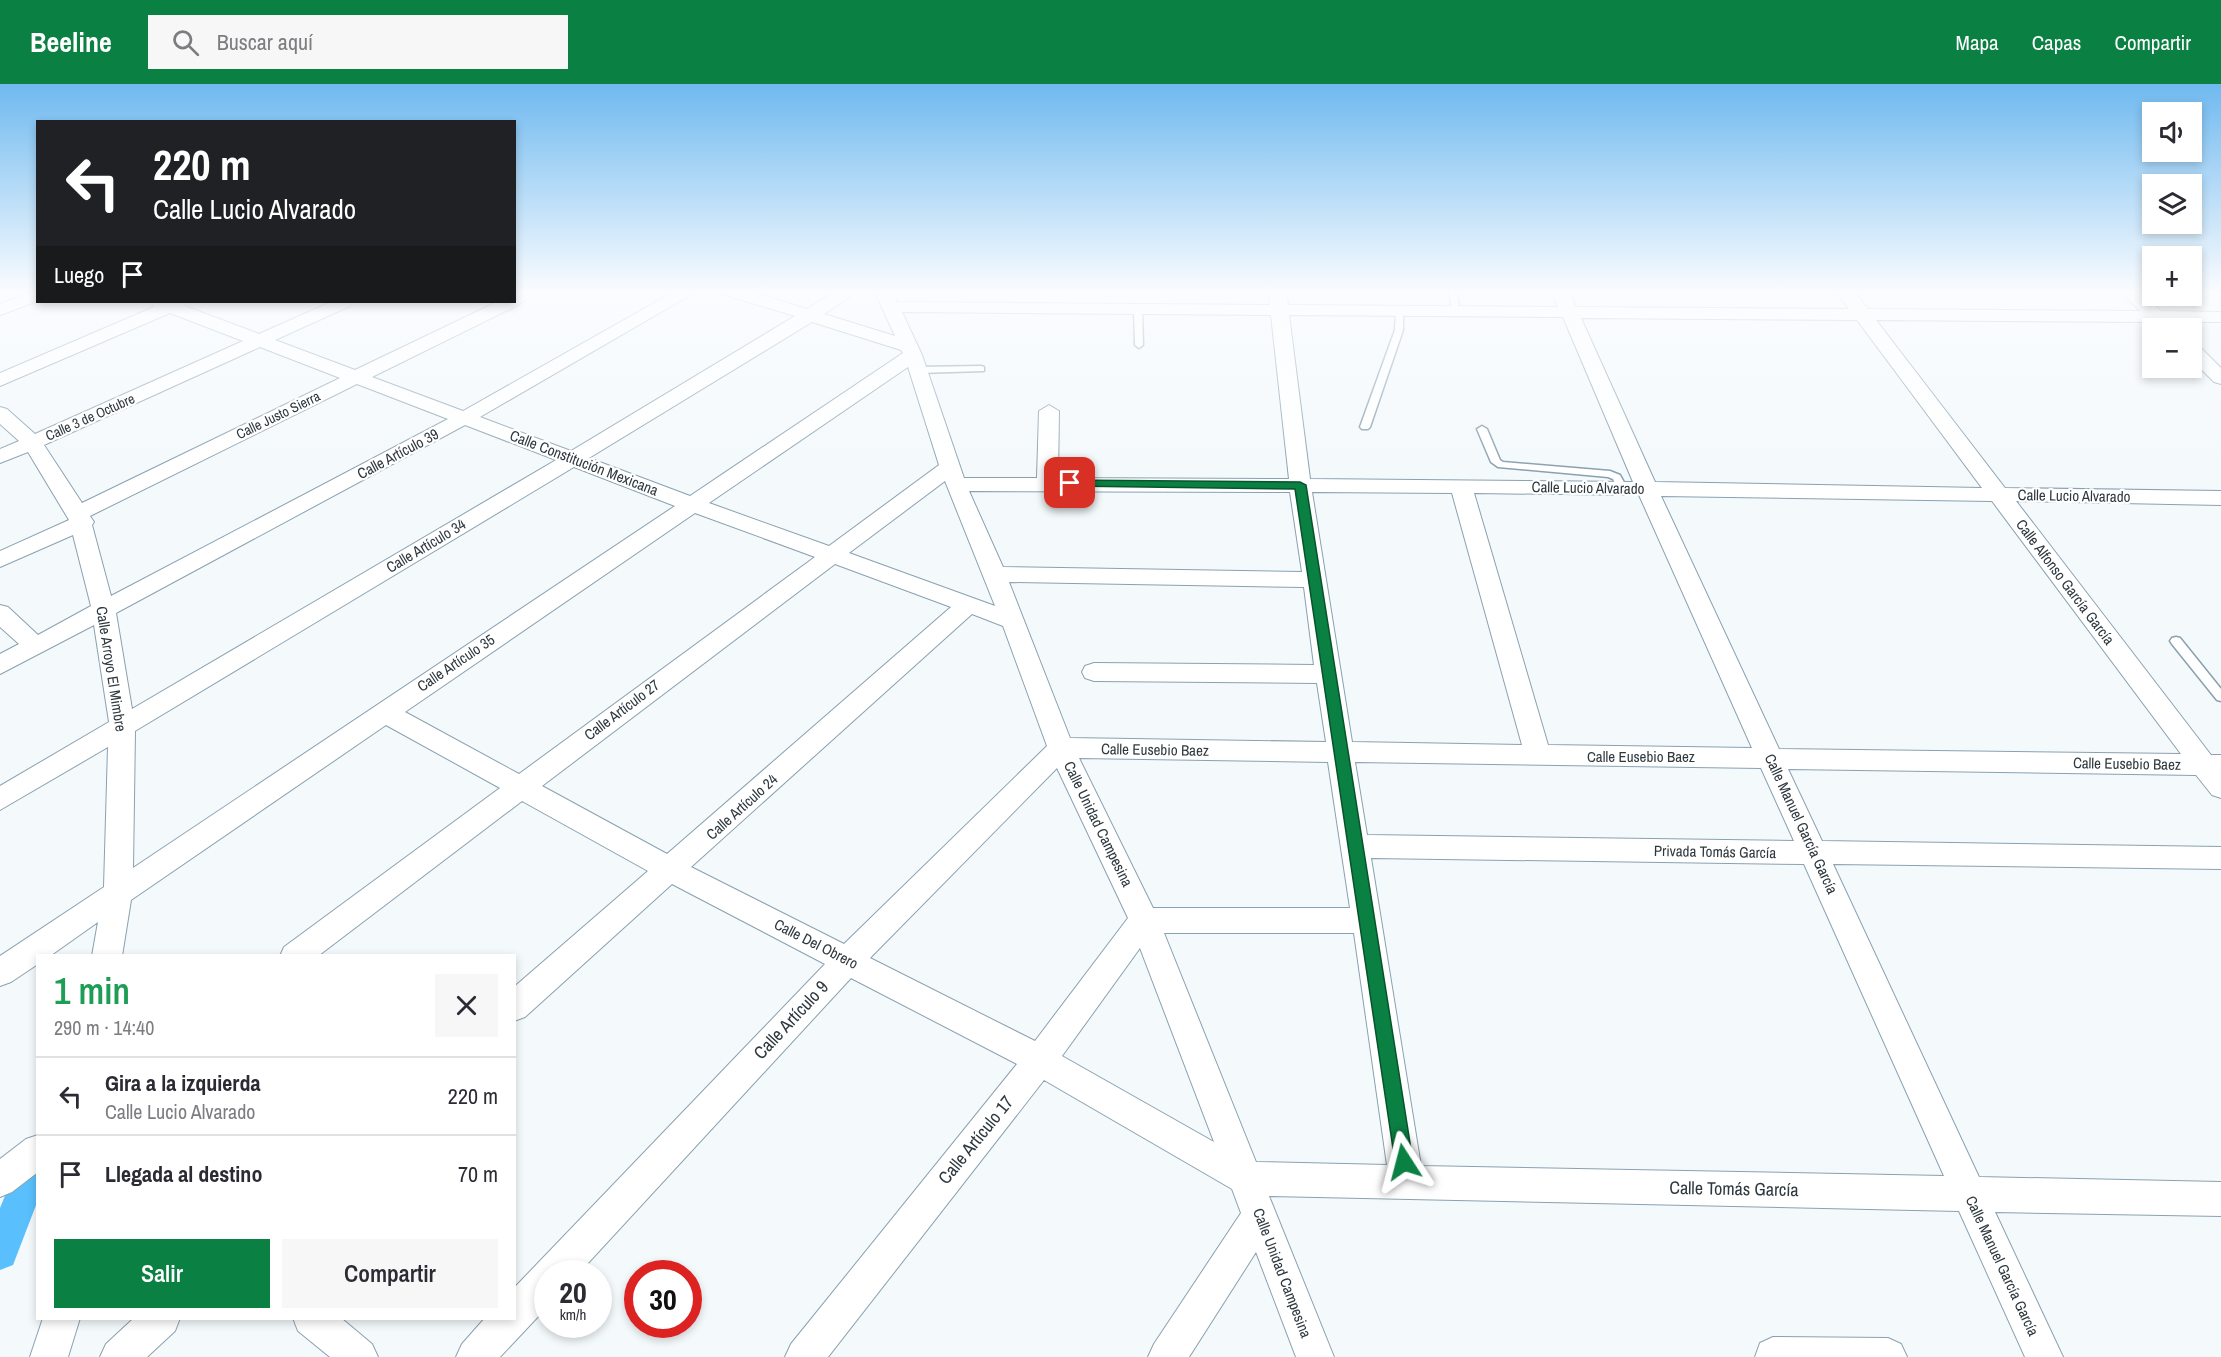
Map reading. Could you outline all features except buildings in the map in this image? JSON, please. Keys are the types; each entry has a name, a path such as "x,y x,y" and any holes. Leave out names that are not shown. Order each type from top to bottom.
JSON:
{"street":[{"path":"0,380 68,349"},
{"name":"Calle 3 de Octubre","path":"0,457 239,349"},
{"name":"Calle Constitución Mexicana","path":"285,349 691,504 1011,620"},
{"name":"Calle Justo Sierra","path":"0,560 412,349"},
{"name":"Calle Artículo 39","path":"0,665 104,612 466,417 585,349"},
{"name":"Calle Artículo 34","path":"0,799 754,349"},
{"path":"894,349 913,357"},
{"name":"Calle Unidad Campesina","path":"910,349 953,475 995,574 1061,748 1144,920 1315,1357"},
{"path":"1285,349 1300,485 1353,846 1407,1184"},
{"name":"Calle Manuel García García","path":"1582,349 1634,489 1770,758 2044,1357"},
{"name":"Calle Alfonso García García","path":"1889,349 1999,496 2212,765 2221,788"},
{"name":"Calle Artículo 35","path":"0,973 691,504 913,357"},
{"path":"2202,360 2221,378"},
{"path":"1047,482 1049,411"},
{"name":"Calle Arroyo El Mimbre","path":"0,413 33,442 80,518 104,612 122,726 118,893 107,954"},
{"name":"Calle Lucio Alvarado","path":"953,475 1047,482 2221,498"},
{"name":"Calle Artículo 27","path":"298,954 828,555 953,475"},
{"path":"1461,486 1538,756"},
{"path":"995,574 1314,580"},
{"name":"Calle Artículo 24","path":"516,1005 968,605"},
{"path":"0,613 35,646"},
{"path":"1094,672 1328,674"},
{"name":"Calle Del Obrero","path":"383,712 671,870 1040,1060 1247,1179"},
{"name":"Calle Eusebio Baez","path":"1061,748 1341,754 2212,765"},
{"name":"Calle Artículo 9","path":"566,1260 848,960 1061,748"},
{"name":"Privada Tomás García","path":"1353,846 2221,858"},
{"path":"1144,920 1366,921"},
{"name":"Calle Artículo 17","path":"804,1357 1040,1060 1144,920"},
{"path":"0,1180 36,1153"},
{"name":"Calle Tomás García","path":"1247,1179 2221,1199"},
{"path":"1167,1357 1259,1217"},
{"path":"516,1312 534,1293"},
{"path":"49,1357 61,1320"},
{"path":"118,1357 160,1320"},
{"path":"314,1320 358,1357"},
{"path":"475,1357 509,1320"},
{"path":"1773,1356 1888,1357"}],"lane":[{"path":"1365,426 1392,349"},
{"path":"913,357 981,369"},
{"path":"1482,429 1498,464 1610,474 1634,489"},
{"path":"2176,641 2221,697"}],"waterway":[{"path":"0,1252 27,1183"}],"route":[{"path":"1070,483 1300,485 1353,846 1404,1162"}]}
